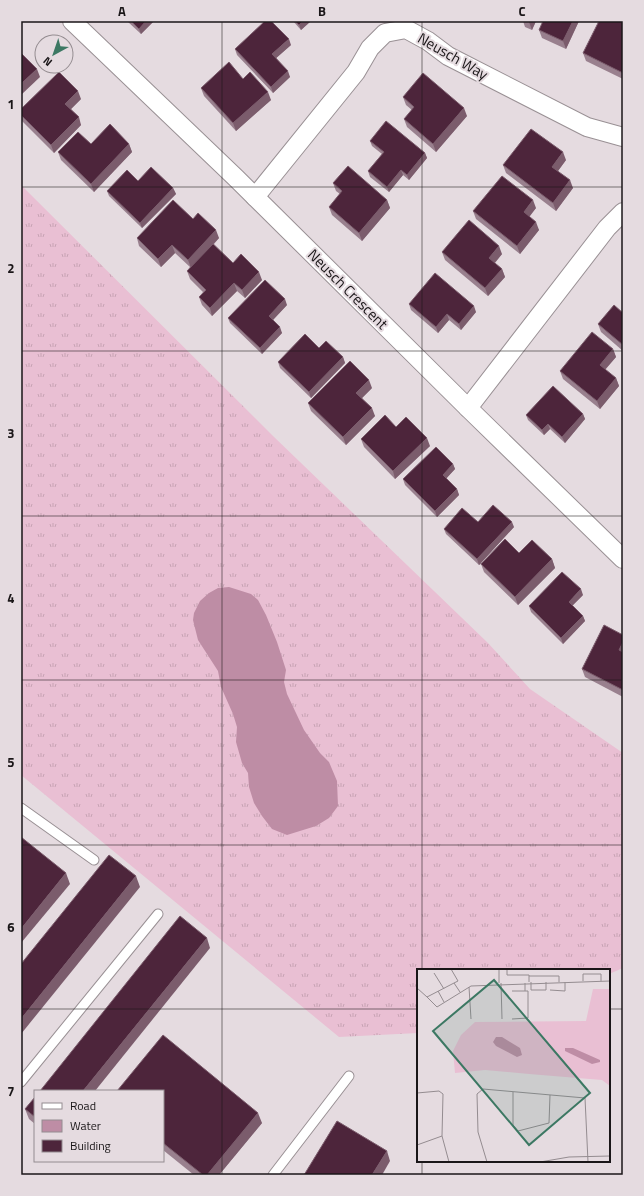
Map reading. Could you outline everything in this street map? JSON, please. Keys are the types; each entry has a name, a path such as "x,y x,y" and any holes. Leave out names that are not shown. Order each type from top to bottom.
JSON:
{"street":[{"name":"Neusch Crescent","path":"72,21 255,197 623,559"},
{"name":"Neusch Way","path":"255,197 356,72 370,48 385,33 406,29 428,41 448,56 587,127 623,137"},
{"path":"468,408 607,228 623,212"}],"lane":[{"path":"21,808 94,860"},
{"path":"21,1082 158,914"},
{"path":"273,1175 349,1076"}],"green space":[{"path":"21,185 273,436 488,643 530,689 623,753 623,968 610,974 610,969 417,969 417,1033 339,1037 21,775"}],"water":[{"path":"229,587 251,594 258,600 277,642 286,670 284,682 287,694 304,730 320,753 329,762 337,781 338,806 329,818 316,826 287,835 272,829 254,803 249,787 248,773 242,763 236,742 237,727 233,714 221,687 218,671 198,640 193,620 194,613 200,601 209,593 218,588"}],"building":[{"path":"131,21 146,21 139,29"},
{"path":"265,21 271,21 289,39 272,54 288,71 271,87 235,49"},
{"path":"295,21 303,21 299,25"},
{"path":"543,21 573,21 563,41 539,30"},
{"path":"599,21 623,21 623,73 583,53"},
{"path":"21,53 34,66 34,72 21,84"},
{"path":"229,62 243,79 250,72 268,92 233,123 201,88"},
{"path":"423,73 464,108 433,144 404,119 414,107 403,97"},
{"path":"57,74 61,74 78,91 65,104 79,117 51,145 21,115 21,109"},
{"path":"386,121 425,153 407,175 401,170 387,187 368,171 384,152 370,141"},
{"path":"110,124 129,144 91,184 58,152 78,132 91,144"},
{"path":"531,129 563,152 552,167 570,180 553,203 503,165"},
{"path":"348,166 387,200 359,233 329,207 342,191 333,183"},
{"path":"151,167 173,188 140,223 107,191 127,170 138,181"},
{"path":"502,176 533,200 524,212 536,222 517,246 473,211"},
{"path":"173,200 193,219 198,213 216,230 188,260 172,245 158,259 137,238"},
{"path":"469,220 499,246 489,258 502,269 485,288 442,252"},
{"path":"213,244 233,263 241,254 259,272 242,290 234,283 210,308 199,297 206,290 187,271"},
{"path":"435,273 474,306 459,324 447,314 436,327 409,304"},
{"path":"265,280 285,299 269,316 280,327 260,348 228,318"},
{"path":"614,305 623,313 623,345 598,324"},
{"path":"592,332 613,349 600,365 616,378 597,401 560,371"},
{"path":"305,334 319,348 326,341 343,357 309,392 278,362"},
{"path":"350,361 369,380 356,393 372,408 343,437 308,403"},
{"path":"553,386 583,414 562,437 548,424 542,430 526,415"},
{"path":"385,415 396,427 406,417 427,438 393,471 361,439"},
{"path":"436,447 453,464 443,475 457,489 435,511 403,479"},
{"path":"493,505 512,522 477,559 444,529 462,508 478,522"},
{"path":"505,539 519,553 532,540 552,559 515,597 481,564"},
{"path":"562,572 581,589 569,602 583,616 561,638 529,606"},
{"path":"604,625 623,635 623,642 619,650 623,652 623,690 582,669"},
{"path":"21,837 66,873 21,929"},
{"path":"109,855 136,876 21,1019 21,964"},
{"path":"180,916 207,938 84,1090 41,1090"},
{"path":"163,1035 258,1113 207,1175 203,1175 164,1144 164,1090 118,1090"},
{"path":"34,1098 34,1116 25,1109"},
{"path":"337,1121 387,1151 372,1175 304,1175"}]}
